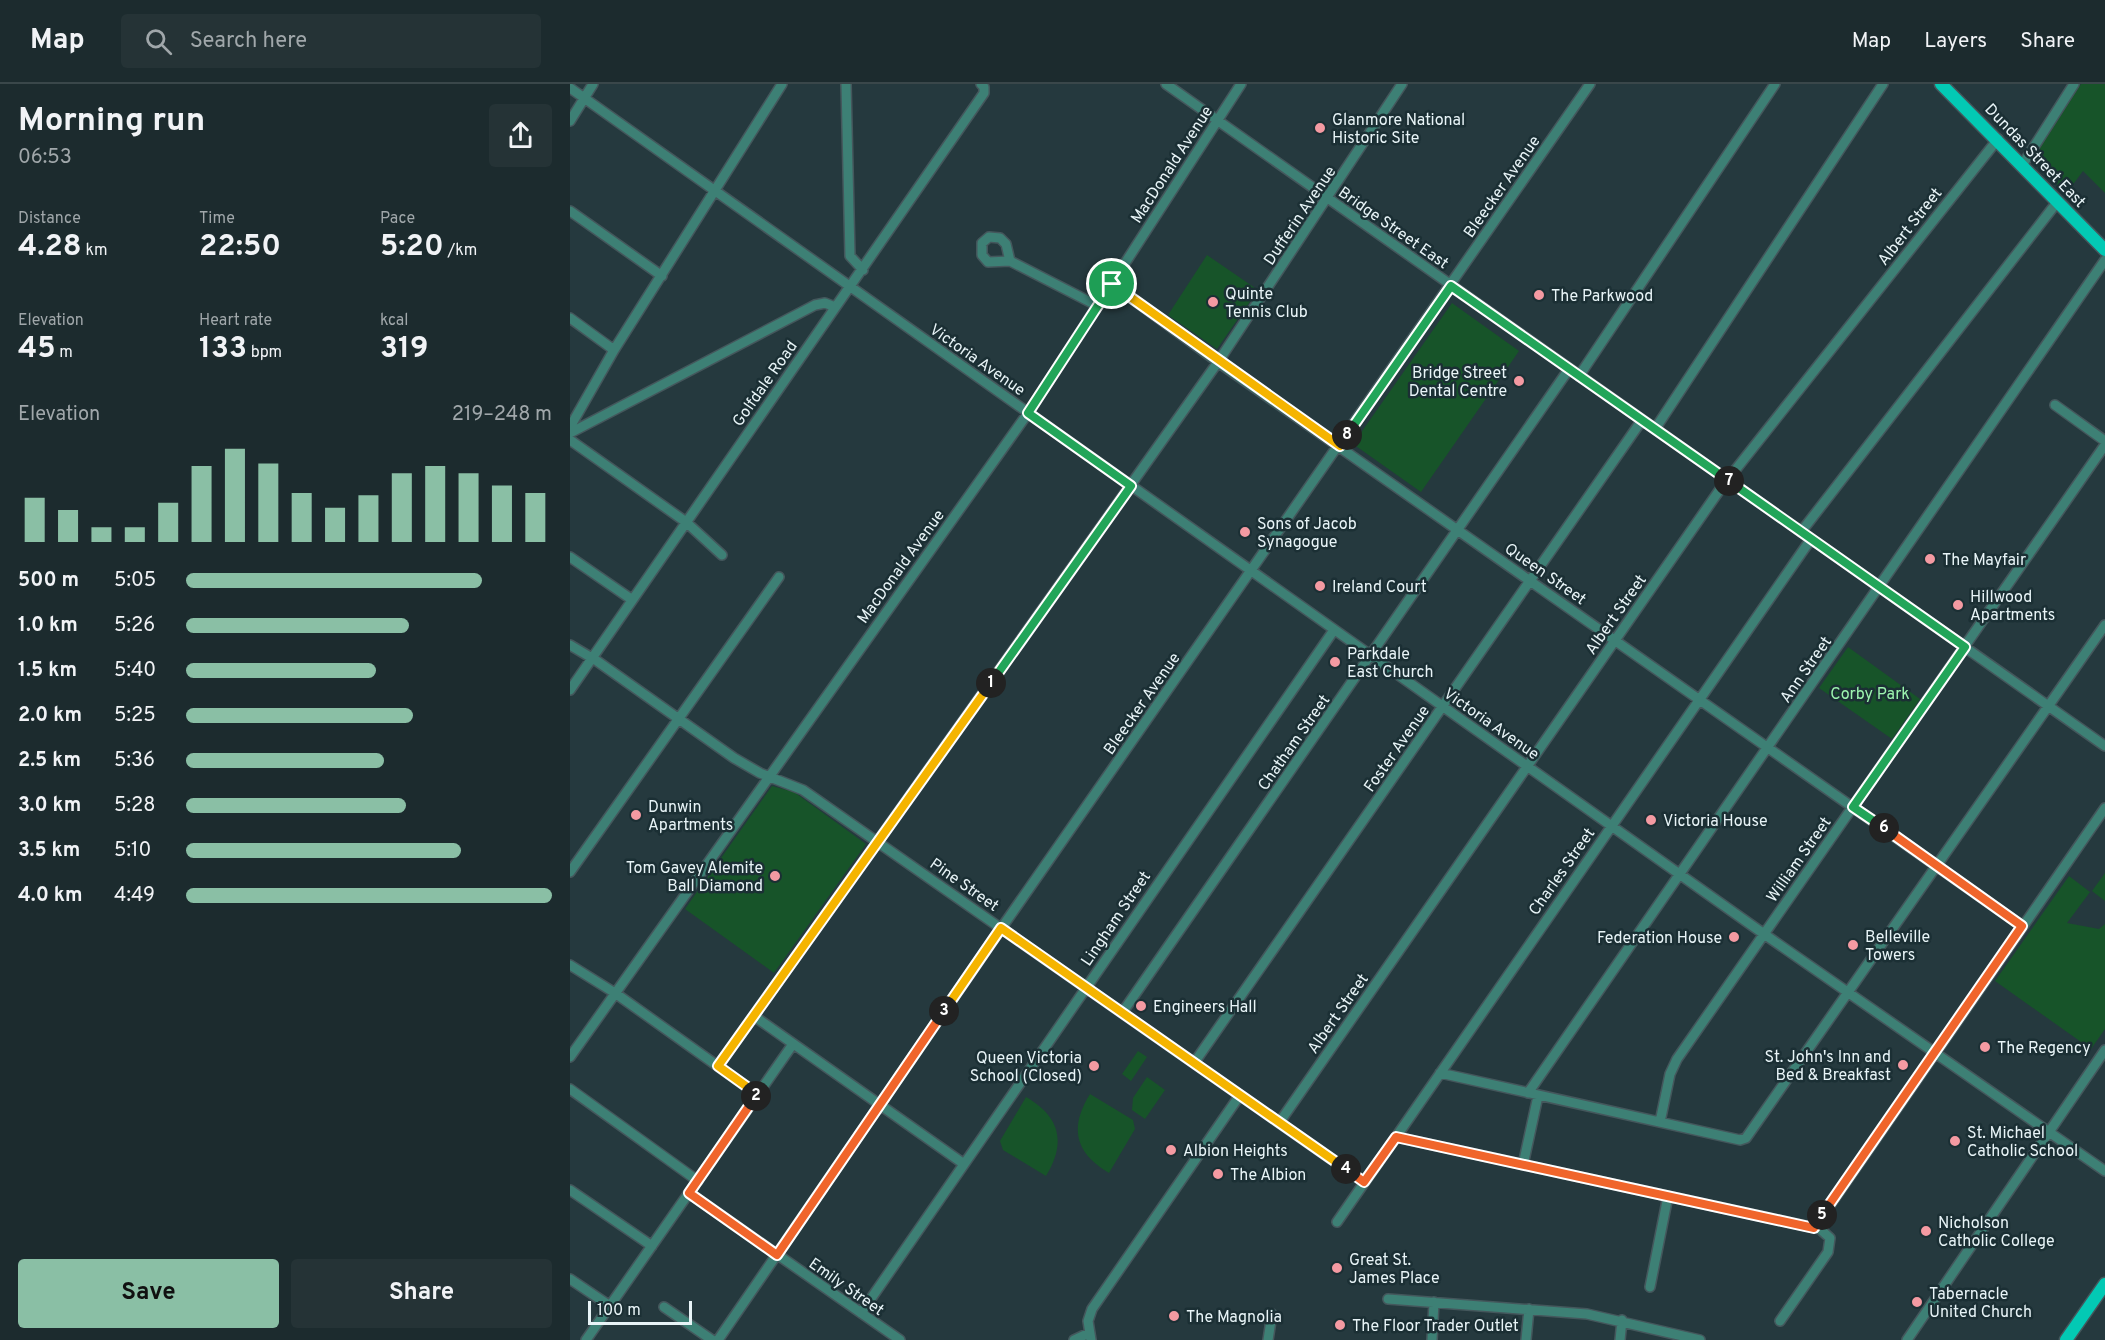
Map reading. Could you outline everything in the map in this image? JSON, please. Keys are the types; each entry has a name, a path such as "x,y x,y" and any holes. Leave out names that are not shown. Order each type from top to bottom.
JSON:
{"main road":[{"name":"Dundas Street East","path":"1941,84 2023,164 2105,250"},
{"path":"2067,1340 2105,1284"}],"street":[{"path":"570,121 593,84"},
{"path":"570,427 614,350 782,84"},
{"path":"846,84 850,256 863,270"},
{"name":"Bridge Street East","path":"1166,84 2105,746"},
{"name":"MacDonald Avenue","path":"570,1057 1028,413 1241,84"},
{"name":"Dufferin Avenue","path":"718,1066 1218,362 1402,84"},
{"name":"Bleecker Avenue","path":"718,1340 1001,928 1340,446 1590,84"},
{"path":"1579,376 1775,84"},
{"path":"1655,429 1883,84"},
{"path":"2023,164 2074,84"},
{"name":"Victoria Avenue","path":"570,88 1764,934 2105,1171"},
{"name":"Golfdale Road","path":"570,690 631,599 863,270 982,89"},
{"name":"Albert Street","path":"1279,1123 1728,480 1998,139"},
{"path":"1801,532 2058,201"},
{"path":"570,211 662,276"},
{"name":"Ann Street","path":"1523,1165 1533,1094 1680,874 1881,587 2105,260"},
{"path":"1010,261 1098,306"},
{"name":"Queen Street","path":"1112,284 1218,362 2022,926"},
{"path":"570,434 815,305 825,303 835,308"},
{"path":"570,318 614,350"},
{"name":"Chatham Street","path":"1122,1013 1569,369"},
{"path":"2055,405 2105,443"},
{"name":"Foster Avenue","path":"1194,1063 1642,420"},
{"path":"570,440 686,522 722,555"},
{"name":"William Street","path":"1660,1122 1673,1067 2105,443"},
{"name":"Charles Street","path":"1337,1222 1810,539"},
{"path":"570,557 631,599"},
{"path":"570,872 779,577"},
{"path":"1440,1072 1740,1140 1746,1138 2105,625"},
{"name":"Lingham Street","path":"861,1314 1334,630"},
{"name":"Pine Street","path":"570,645 592,657 734,758 803,790 1364,1182"},
{"path":"1814,1228 2105,808"},
{"path":"570,965 615,993 757,1094"},
{"path":"754,1016 964,1164"},
{"path":"586,1340 793,1044"},
{"path":"1907,1340 2105,1051"},
{"path":"570,1089 698,1180"},
{"path":"1074,1340 1090,1337 1088,1321 1092,1309 1240,1095"},
{"path":"1396,1137 1814,1228 1826,1233 1830,1238 1828,1252 1780,1321"},
{"path":"570,1190 652,1246"},
{"name":"Emily Street","path":"689,1193 900,1340"},
{"path":"1650,1287 1668,1196"},
{"path":"570,1279 610,1306"},
{"path":"1388,1299 1529,1309 1622,1320 1700,1340"},
{"path":"1432,1340 1434,1302"},
{"path":"664,1307 712,1340"},
{"path":"1526,1340 1529,1309"},
{"path":"1268,1340 1272,1314"},
{"path":"1620,1340 1622,1320"}],"green space":[{"path":"2081,84 2105,84 2105,193 2083,171 2066,194 2033,159"},
{"name":"Quinte Tennis Club","path":"1207,255 1258,290 1217,349 1168,315"},
{"path":"1452,303 1519,351 1421,492 1353,444"},
{"name":"Corby Park","path":"1848,647 1920,699 1892,739 1819,688"},
{"path":"772,786 794,792 866,844 774,973 685,909"},
{"path":"2105,873 2105,901 2092,891"},
{"path":"2069,876 2090,892 2067,923 2099,929 2105,924 2105,1029 2091,1049 1995,981"},
{"path":"1138,1051 1147,1057 1131,1081 1122,1074"},
{"path":"1147,1077 1165,1090 1145,1119 1132,1110 1133,1098"},
{"path":"1090,1094 1133,1120 1135,1129 1109,1173 1089,1157 1079,1139 1079,1118"},
{"path":"1026,1097 1047,1113 1057,1132 1056,1153 1046,1176 1003,1150 1000,1141"}],"place":[{"name":"Glanmore National Historic Site","path":"1320,128"},
{"name":"The Parkwood","path":"1539,295"},
{"name":"Quinte Tennis Club","path":"1213,302"},
{"name":"Bridge Street Dental Centre","path":"1519,381"},
{"name":"Sons of Jacob Synagogue","path":"1245,532"},
{"name":"The Mayfair","path":"1930,559"},
{"name":"Ireland Court","path":"1320,586"},
{"name":"Hillwood Apartments","path":"1958,605"},
{"name":"Parkdale East Church","path":"1335,662"},
{"name":"Dunwin Apartments","path":"636,815"},
{"name":"Victoria House","path":"1651,820"},
{"name":"Tom Gavey Alemite Ball Diamond","path":"775,876"},
{"name":"Federation House","path":"1734,937"},
{"name":"Belleville Towers","path":"1853,945"},
{"name":"Engineers Hall","path":"1141,1006"},
{"name":"The Regency","path":"1985,1047"},
{"name":"St. John's Inn and Bed & Breakfast","path":"1903,1065"},
{"name":"Queen Victoria School (Closed)","path":"1094,1066"},
{"name":"St. Michael Catholic School","path":"1955,1141"},
{"name":"Albion Heights","path":"1171,1150"},
{"name":"The Albion","path":"1218,1174"},
{"name":"Nicholson Catholic College","path":"1926,1231"},
{"name":"Great St. James Place","path":"1337,1268"},
{"name":"Tabernacle United Church","path":"1917,1302"},
{"name":"The Magnolia","path":"1174,1316"},
{"name":"The Floor Trader Outlet","path":"1340,1325"}],"route":[{"path":"1112,284 1218,362 1340,446 1451,286 1965,647 1853,807 2022,926 1814,1228 1396,1137 1364,1182 1001,928 777,1255 689,1193 757,1094 718,1066 1131,486 1028,413 1112,284"}]}
